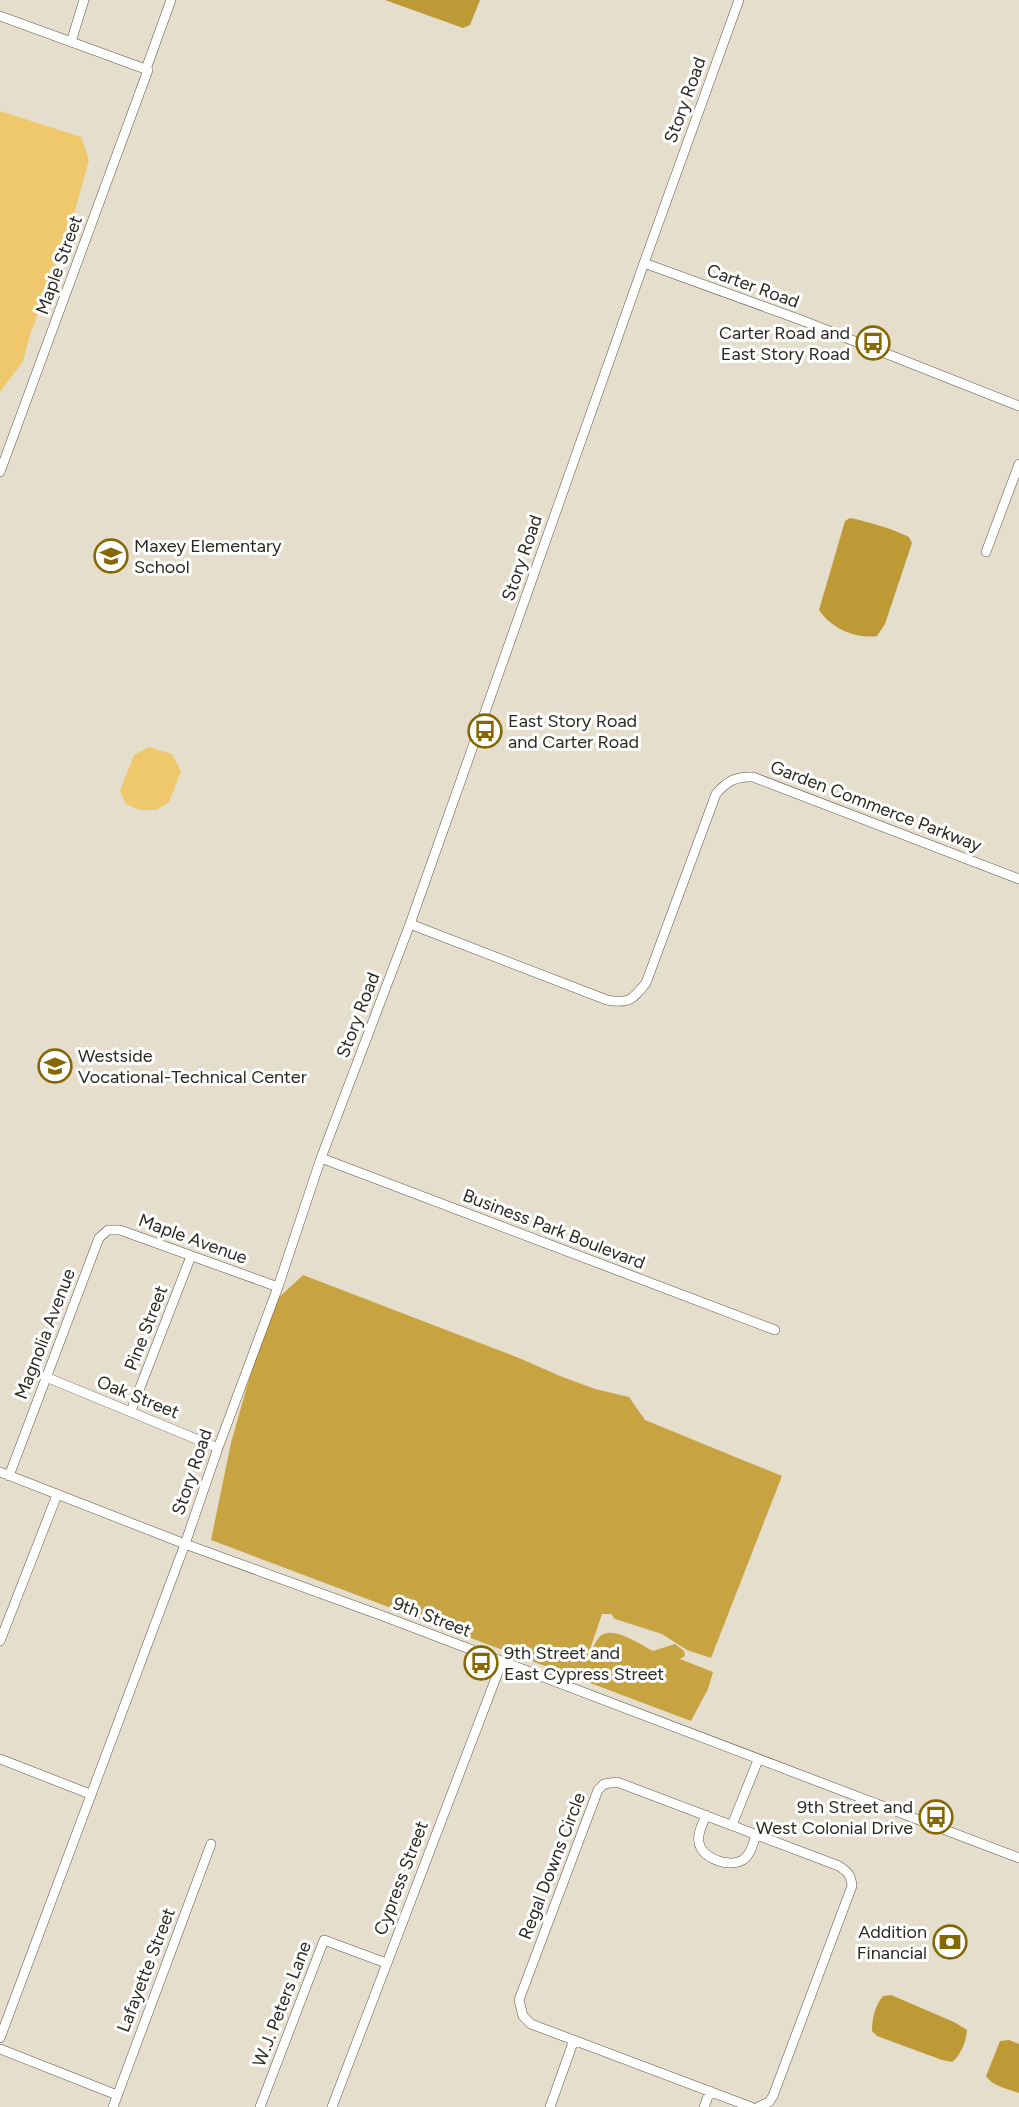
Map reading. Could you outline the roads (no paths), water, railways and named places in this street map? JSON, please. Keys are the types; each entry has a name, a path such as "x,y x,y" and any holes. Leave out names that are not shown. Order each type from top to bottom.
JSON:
{"street":[{"path":"71,42 84,0"},
{"name":"Maple Street","path":"0,472 171,0"},
{"name":"Story Road","path":"0,2038 185,1544 278,1287 321,1158 410,924 739,0"},
{"path":"0,16 147,69"},
{"name":"Carter Road","path":"644,263 801,320 1019,406"},
{"path":"986,552 1019,464"},
{"name":"Garden Commerce Parkway","path":"410,924 607,1000 622,1002 634,997 646,983 716,794 726,783 741,776 753,777 1019,879"},
{"name":"Business Park Boulevard","path":"321,1158 775,1330"},
{"name":"Maple Avenue","path":"99,1238 108,1230 120,1230 278,1287"},
{"name":"Magnolia Avenue","path":"4,1474 46,1377 99,1238"},
{"name":"Pine Street","path":"131,1411 191,1256"},
{"name":"Oak Street","path":"46,1377 218,1448"},
{"name":"9th Street","path":"4,1474 1019,1858"},
{"path":"0,1641 57,1495"},
{"name":"Cypress Street","path":"332,2107 502,1662"},
{"path":"0,1759 90,1794"},
{"path":"732,1826 758,1760"},
{"name":"Regal Downs Circle","path":"751,2107 531,2024 523,2016 519,2000 598,1790 604,1784 617,1782 706,1815 840,1866 848,1871 851,1877 852,1886 773,2096 769,2102 758,2107"},
{"path":"706,1815 698,1840 701,1850 707,1856 730,1864 738,1863 747,1856 756,1834"},
{"name":"Lafayette Street","path":"113,2107 211,1844"},
{"name":"W.J. Peters Lane","path":"260,2107 324,1940 386,1963"},
{"path":"550,2107 574,2040"},
{"path":"0,2049 117,2095"},
{"path":"704,2107 710,2091"}],"place":[{"name":"Carter Road and East Story Road","path":"873,343"},
{"name":"Maxey Elementary School","path":"111,556"},
{"name":"East Story Road and Carter Road","path":"485,731"},
{"name":"Westside Vocational-Technical Center","path":"55,1066"},
{"name":"9th Street and East Cypress Street","path":"481,1663"},
{"name":"9th Street and West Colonial Drive","path":"936,1817"},
{"name":"Addition Financial","path":"950,1942"}]}
